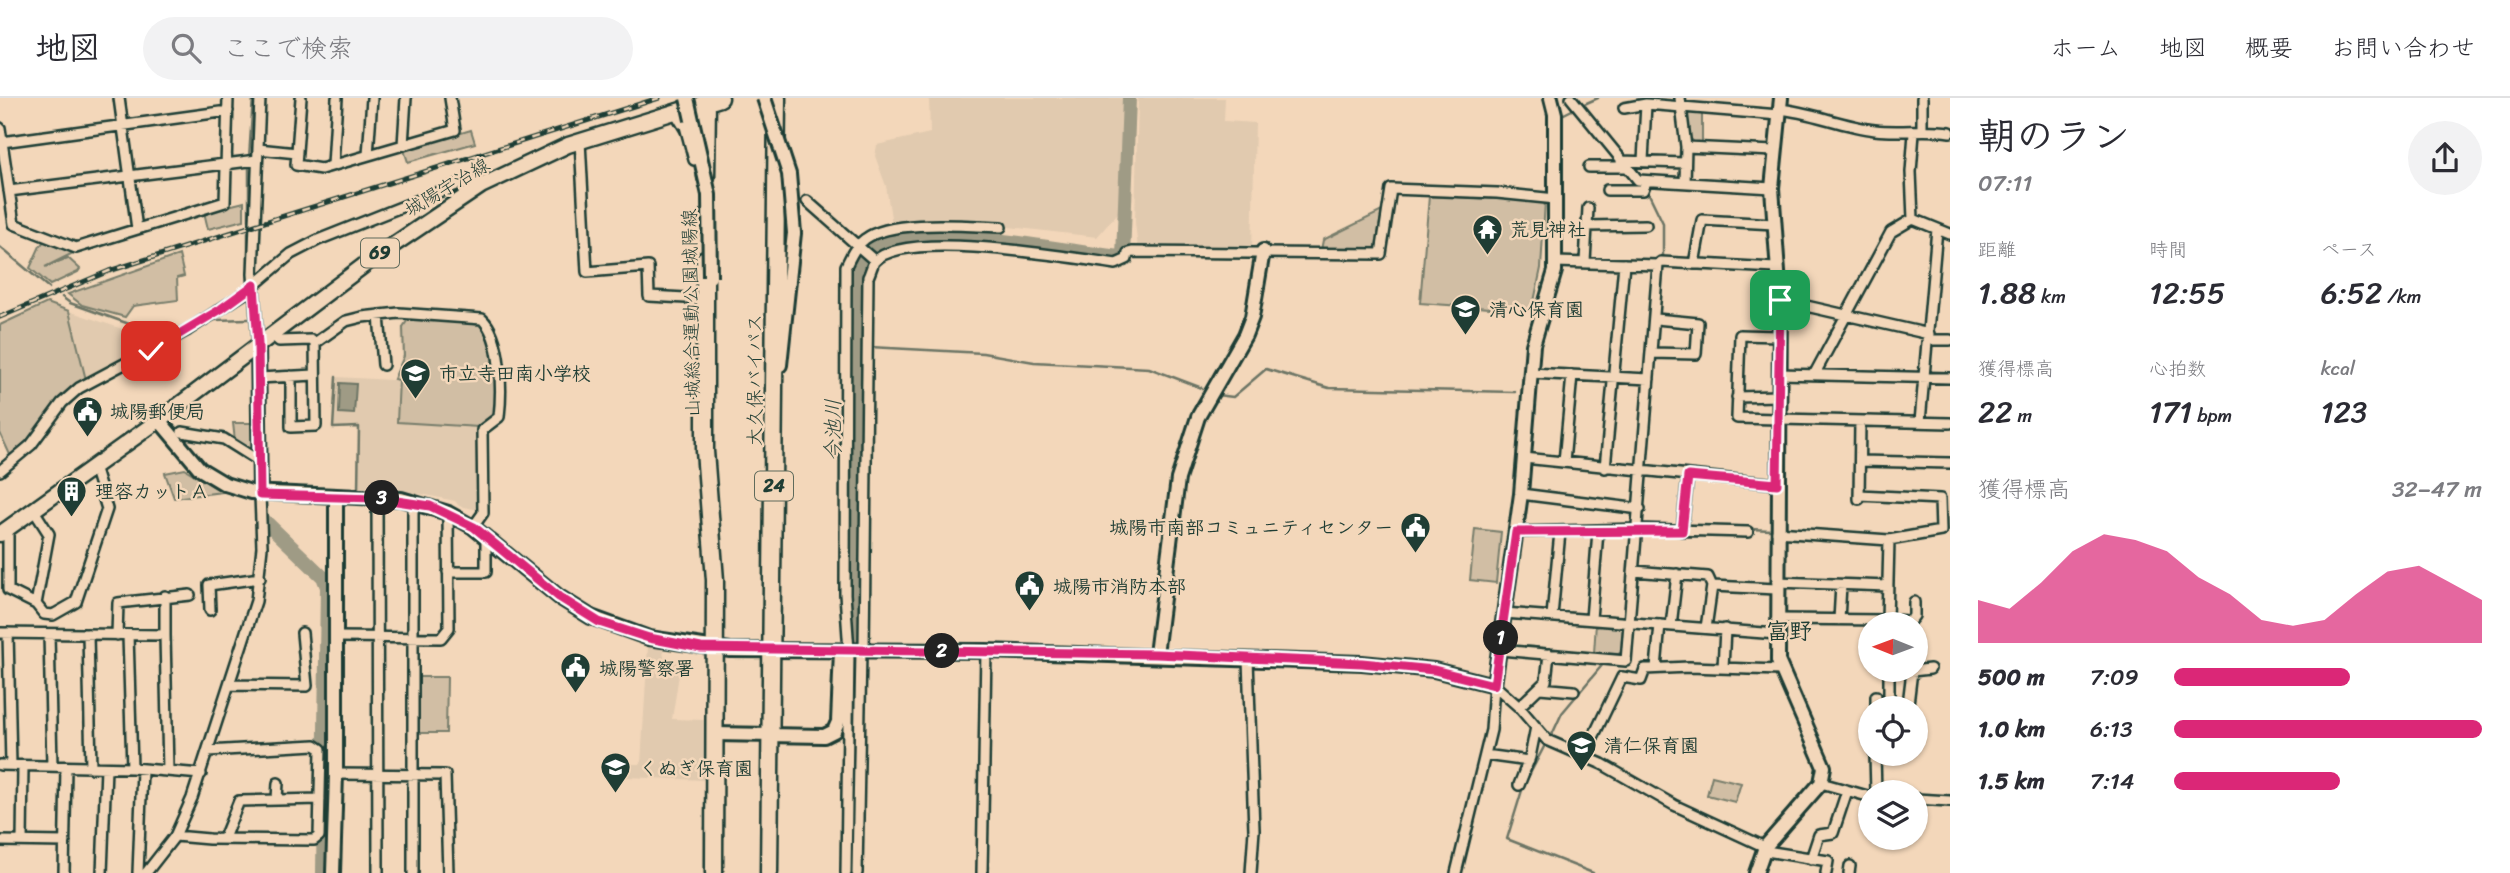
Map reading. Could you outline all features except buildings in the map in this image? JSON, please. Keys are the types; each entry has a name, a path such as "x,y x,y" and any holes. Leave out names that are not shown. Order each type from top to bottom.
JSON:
{"highway":[{"name":"大久保バイパス","path":"769,873 777,98"},
{"path":"713,100 706,194 704,299 705,450 716,650 714,873"},
{"path":"684,113 693,133 706,194"}],"main road":[{"name":"城陽宇治線","path":"4,531 159,420 405,236 481,186 580,141 684,113 713,100"}],"street":[{"path":"120,98 137,229"},
{"path":"0,128 14,224 76,248 225,202 228,98"},
{"path":"146,873 175,836 201,774 256,601 260,578 259,377 251,160 258,149 260,98"},
{"path":"301,98 296,165 321,169 455,130 450,98"},
{"path":"333,165 337,98"},
{"path":"368,155 372,98"},
{"path":"403,145 406,98"},
{"path":"764,98 789,174 794,233 774,408"},
{"path":"1456,873 1485,755 1495,701 1494,685 1521,494 1533,345 1548,297 1555,262 1555,114 1551,98"},
{"path":"1571,98 1638,180 1772,188"},
{"path":"1913,219 1911,173 1922,98"},
{"path":"1624,108 1681,102 1779,107 1799,110 1827,122 1950,132"},
{"path":"1681,102 1686,147 1685,183"},
{"path":"1643,161 1646,104"},
{"path":"1756,873 1766,849 1821,783 1823,758 1780,670 1777,634 1780,300 1772,188 1779,107"},
{"path":"2,142 228,111"},
{"name":"山城総合運動公園城陽線","path":"684,113 709,195 710,530"},
{"path":"580,141 587,272 648,267 649,296 704,299"},
{"path":"1686,147 1774,151"},
{"path":"258,149 297,153"},
{"path":"9,191 251,160"},
{"path":"1589,167 1643,161 1685,163"},
{"path":"0,471 31,445 62,403 79,388 188,330 254,285 291,254 318,240 459,184 471,180 481,186"},
{"path":"1607,190 1643,190 1646,182"},
{"path":"846,873 868,277 875,261 891,252 984,246 1115,264 1127,256 1381,254 1391,189 1497,193 1556,200"},
{"path":"807,201 875,261"},
{"path":"1585,262 1588,208"},
{"path":"1913,219 1950,233"},
{"path":"1814,375 1891,232 1913,219"},
{"path":"1694,264 1702,220 1774,224"},
{"path":"1587,226 1646,225"},
{"path":"857,873 855,651 845,594 846,266 858,247 873,234 892,229 1001,227"},
{"path":"1920,422 1937,229"},
{"path":"1156,654 1170,525 1178,479 1198,417 1245,335 1252,317 1263,253"},
{"path":"1555,262 1658,265 1661,262 1776,268"},
{"path":"1605,468 1624,264"},
{"path":"1500,650 1626,661 1656,319 1658,265"},
{"path":"1780,300 1847,313 1929,337 1950,340"},
{"path":"315,343 352,318 379,315 399,313 469,318 482,320 487,324 503,385 499,417 482,430 483,513 474,527"},
{"path":"379,315 383,365"},
{"path":"1652,353 1696,354 1698,323 1656,319"},
{"path":"271,334 279,341 311,340 315,343"},
{"path":"1779,336 1740,335 1737,418 1950,423"},
{"path":"290,376 290,427 316,426 315,343"},
{"path":"1530,373 1649,379"},
{"path":"1779,374 1950,378"},
{"path":"259,377 315,375"},
{"path":"1564,462 1572,375"},
{"path":"1737,397 1778,396"},
{"path":"159,420 200,469 225,484 260,495 413,501 449,513 474,527 559,597 599,622 649,638 716,650 1156,654 1404,667 1434,670 1494,685 1519,707 1547,740 1584,756 1674,805 1766,849 1828,861 1826,873"},
{"path":"1777,532 1889,540 1941,531 1940,499 1859,497 1860,421"},
{"path":"182,432 224,439 259,461"},
{"path":"1524,458 1777,484"},
{"path":"1860,461 1950,463"},
{"path":"4,531 8,590 36,604 44,614 54,615 76,602 107,509 94,467"},
{"path":"1682,531 1688,476"},
{"path":"1521,494 1640,509"},
{"path":"333,873 336,774 336,497"},
{"path":"377,498 378,873"},
{"path":"413,501 413,873"},
{"path":"33,509 49,534 36,604"},
{"path":"337,637 441,638 449,628 449,513"},
{"path":"1516,532 1637,529 1748,532"},
{"path":"1591,619 1598,531"},
{"path":"1552,616 1560,532"},
{"path":"448,572 486,572 486,537"},
{"path":"1887,612 1889,540"},
{"path":"1634,571 1708,577 1713,586 1706,628"},
{"path":"1671,626 1677,574"},
{"path":"209,610 209,585 260,578"},
{"path":"1839,620 1841,584"},
{"path":"1713,586 1888,586"},
{"path":"117,635 118,603 190,595"},
{"path":"165,596 168,771"},
{"path":"1914,602 1914,612"},
{"path":"1504,613 1777,634"},
{"path":"52,766 51,634 54,615"},
{"path":"1777,619 1858,620"},
{"path":"1656,668 1660,625"},
{"path":"1723,667 1725,629"},
{"path":"11,765 4,633 165,635"},
{"path":"230,685 307,686 302,633"},
{"path":"88,634 91,768"},
{"path":"128,635 137,769 138,873"},
{"path":"715,734 824,736 834,731 855,651"},
{"path":"982,873 986,651"},
{"path":"1519,707 1546,681 1549,654"},
{"path":"1248,659 1254,830 1251,873"},
{"path":"1584,756 1622,677 1641,680 1645,669 1656,668 1780,670"},
{"path":"1909,696 1912,671 1930,669"},
{"path":"1540,688 1574,691"},
{"path":"1519,785 1529,761 1536,727"},
{"path":"175,836 314,840 319,836 321,749 315,745 208,751"},
{"path":"1485,755 1529,761"},
{"path":"0,765 137,769 201,774"},
{"path":"22,841 23,766"},
{"path":"64,873 66,767"},
{"path":"102,873 106,768"},
{"path":"336,774 445,775 448,873"},
{"path":"277,800 278,783"},
{"path":"1821,783 1858,794"},
{"path":"1811,859 1819,835 1833,834 1847,791"},
{"path":"224,838 239,801 320,799"},
{"path":"1928,800 1950,801"},
{"path":"0,841 65,842"}],"shaded area":[{"path":"929,98 1127,98 1123,207 1097,237 992,225 892,224 886,186 875,156 877,145 930,133"},
{"path":"1138,98 1225,98 1224,121 1255,123 1252,253 1138,249 1135,222"},
{"path":"1691,112 1702,112 1702,142 1694,142 1689,137 1686,116"},
{"path":"471,130 475,143 408,162 404,150"},
{"path":"1429,196 1545,201 1541,268 1532,311 1420,303"},
{"path":"244,202 244,220 208,229 204,212"},
{"path":"1382,211 1375,251 1321,250 1323,240"},
{"path":"45,240 75,252 45,267 68,258 80,269 78,272 50,285 30,268"},
{"path":"179,255 184,276 177,278 178,300 133,306 125,317 82,305 68,294"},
{"path":"47,303 69,311 86,380 11,457 0,433 0,325"},
{"path":"69,311 161,342 86,380"},
{"name":"市立寺田南小学校","path":"407,317 480,322 488,329 499,384 480,429 479,510 459,506 455,501 421,494 358,491 359,427 333,428 336,377 392,380 402,356 401,328"},
{"path":"409,318 481,324 494,356 495,416 479,427 397,422 399,380 394,379 404,356 403,327"},
{"path":"340,383 356,384 354,414 339,413"},
{"path":"233,423 254,423 252,453 235,441"},
{"path":"185,469 222,492 174,498 165,473"},
{"path":"1475,529 1501,532 1496,583 1470,580"},
{"path":"1596,623 1622,624 1625,629 1623,651 1618,654 1594,653"},
{"path":"648,646 662,648 665,661 681,662 672,719 704,720 705,780 624,777 626,764 641,764"},
{"path":"416,677 447,677 446,733 416,733"},
{"path":"1712,776 1741,783 1735,802 1707,795"}],"waterway":[{"path":"249,158 253,98"},
{"name":"今池川","path":"853,658 855,271 867,253 890,242 919,237 990,239 1123,257 1129,98"},
{"path":"1582,105 1598,98"},
{"path":"1564,114 1574,109"},
{"path":"249,164 249,220"},
{"path":"1648,192 1663,223 1663,258"},
{"path":"248,232 248,285"},
{"path":"0,247 49,288"},
{"path":"1129,257 1235,258"},
{"path":"62,297 70,303 166,337"},
{"path":"190,332 215,320 248,319"},
{"path":"870,347 983,353 1034,362 1149,368 1202,388"},
{"path":"854,349 864,348"},
{"path":"1217,395 1233,397 1266,369 1329,388 1515,392"},
{"path":"336,377 333,428 359,427 358,491"},
{"path":"264,520 323,577 327,587 323,873"},
{"path":"1750,529 1771,530"},
{"path":"1551,737 1562,713 1604,663"},
{"name":"今池川","path":"851,873 852,727"},
{"path":"1546,743 1523,787 1507,839 1593,873"},
{"path":"705,827 705,873"}],"railway":[{"path":"0,317 109,271 659,98"}],"place":[{"name":"荒見神社","path":"1487,256"},
{"name":"清心保育園","path":"1466,336"},
{"name":"市立寺田南小学校","path":"416,400"},
{"name":"城陽郵便局","path":"87,438"},
{"name":"理容カットＡ","path":"72,518"},
{"name":"城陽市南部コミュニティセンター","path":"1416,554"},
{"name":"城陽市消防本部","path":"1030,613"},
{"name":"城陽警察署","path":"576,695"},
{"name":"清仁保育園","path":"1581,772"},
{"name":"くぬぎ保育園","path":"616,795"}],"district":[{"name":"富野","path":"1789,631"}],"route":[{"path":"151,351 221,309 254,285 258,344 260,495 401,499 430,506 474,527 559,597 599,622 649,638 701,648 730,650 1156,654 1362,663 1434,670 1494,685 1516,532 1637,529 1682,531 1688,476 1777,484 1780,300"}]}
